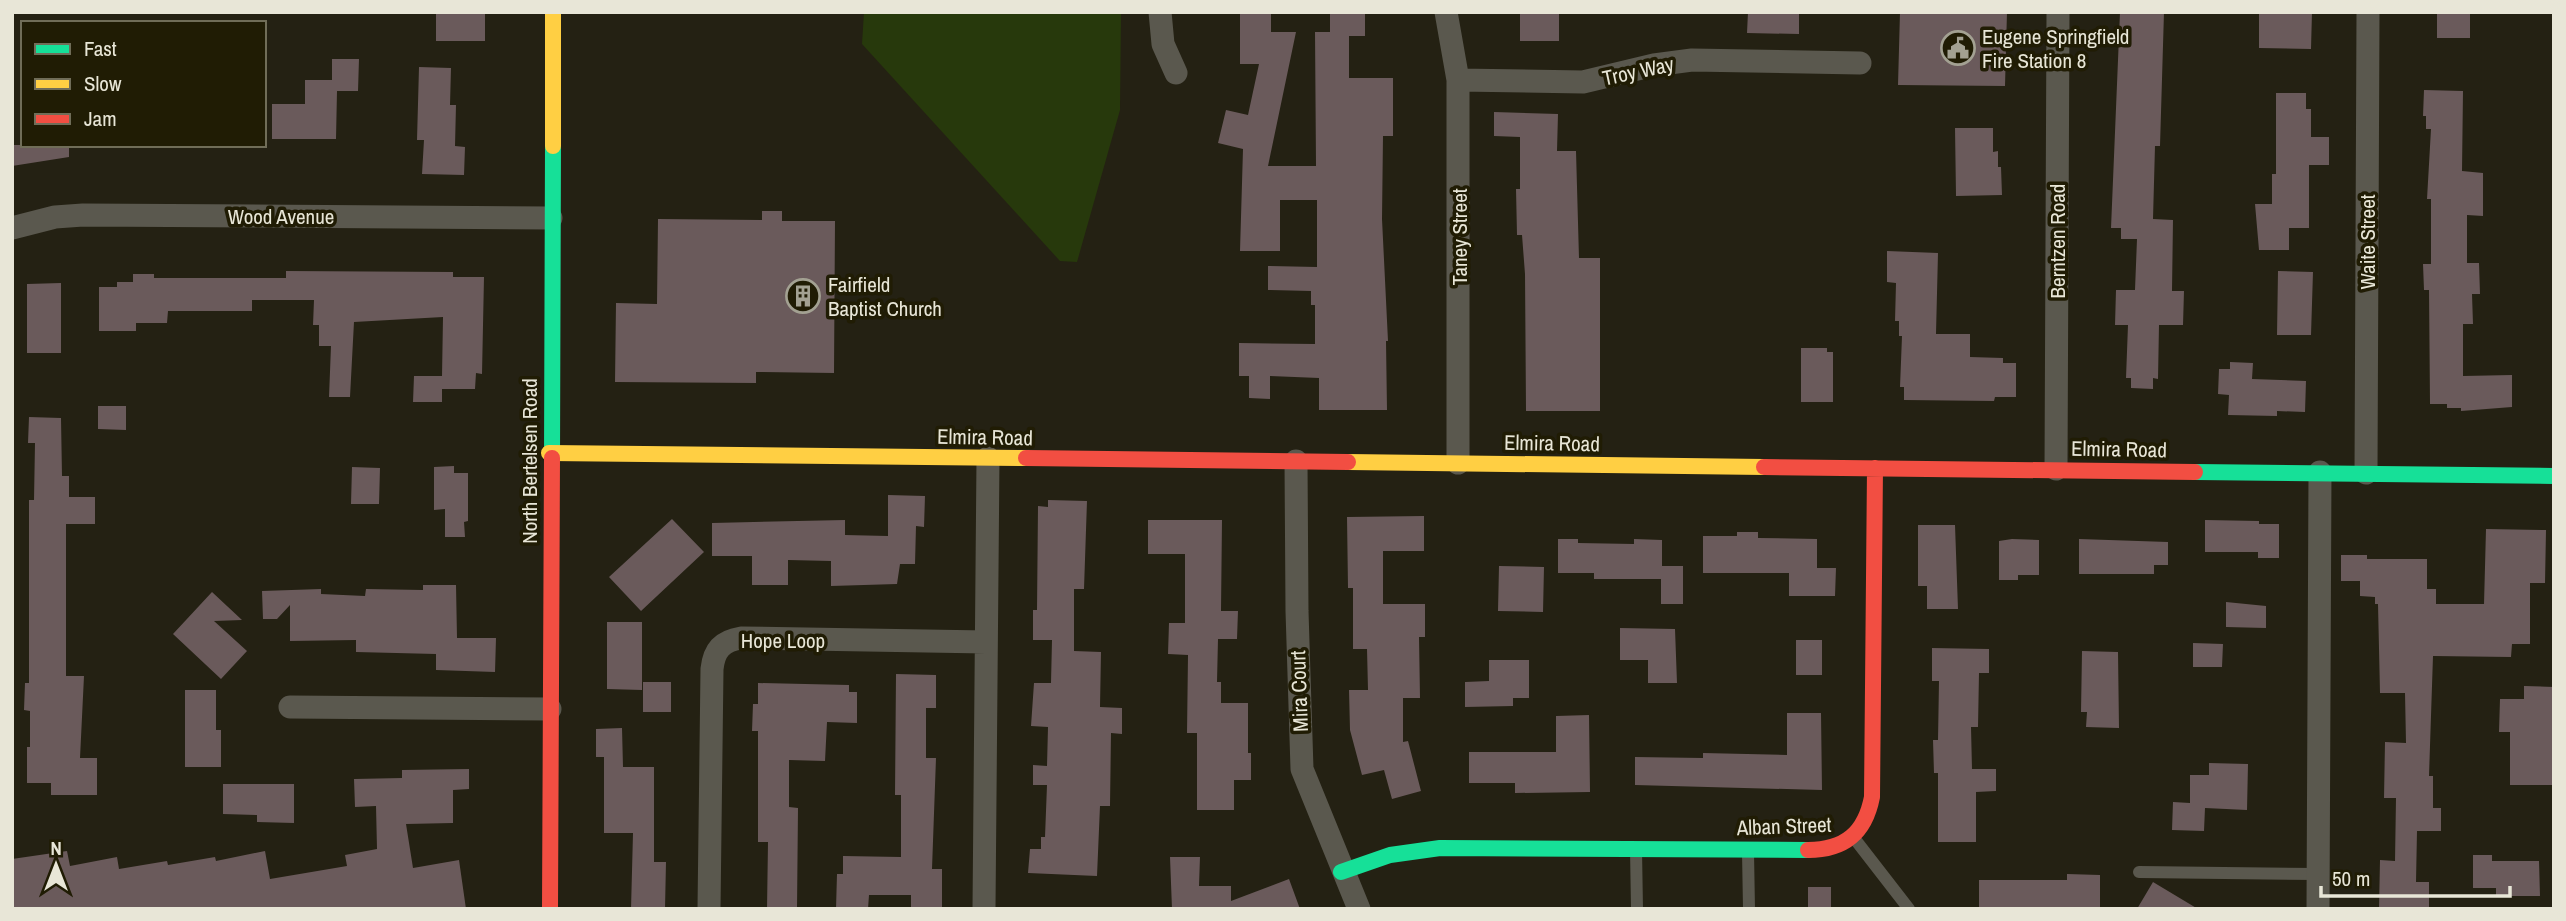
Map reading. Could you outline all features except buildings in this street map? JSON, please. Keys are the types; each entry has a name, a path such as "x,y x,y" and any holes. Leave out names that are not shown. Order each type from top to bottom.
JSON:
{"street":[{"name":"North Bertelsen Road","path":"550,909 552,12"},
{"path":"1160,12 1163,44 1176,73"},
{"name":"Taney Street","path":"1447,12 1458,80 1458,463"},
{"name":"Berntzen Road","path":"2056,469 2058,12"},
{"name":"Waite Street","path":"2366,473 2368,12"},
{"name":"Troy Way","path":"1458,80 1583,82 1654,65 1692,60 1860,63"},
{"name":"Wood Avenue","path":"12,228 55,217 83,215 551,218"},
{"name":"Elmira Road","path":"549,453 2554,476"},
{"path":"984,909 988,458"},
{"name":"Mira Court","path":"1296,461 1301,756 1305,782 1359,909"},
{"name":"Alban Street","path":"1341,872 1390,855 1440,848 1826,850 1854,838 1869,820 1872,797 1875,468"},
{"path":"2318,909 2319,472"},
{"name":"Hope Loop","path":"709,909 712,669 714,654 722,645 741,638 986,642"},
{"path":"290,707 550,709"}],"lane":[{"path":"1854,838 1909,909"},
{"path":"1636,849 1637,909"},
{"path":"1748,849 1749,909"},
{"path":"2139,872 2318,874"}],"green space":[{"path":"864,12 1121,12 1120,110 1077,262 1060,261 862,44"}],"traffic: fast":[{"path":"552,458 553,146"},
{"path":"2195,472 2554,476"},
{"path":"1341,872 1390,855 1440,848 1808,850"}],"traffic: slow":[{"path":"553,12 553,146"},
{"path":"549,453 1026,458"},
{"path":"1348,462 1764,467"}],"traffic: jam":[{"path":"550,909 552,458"},
{"path":"1026,458 1348,462"},
{"path":"1764,467 2195,472"},
{"path":"1808,850 1833,847 1851,837 1864,820 1872,797 1875,468"}],"place":[{"name":"Eugene Springfield Fire Station 8","path":"1958,48"},
{"name":"Fairfield Baptist Church","path":"803,296"}]}
